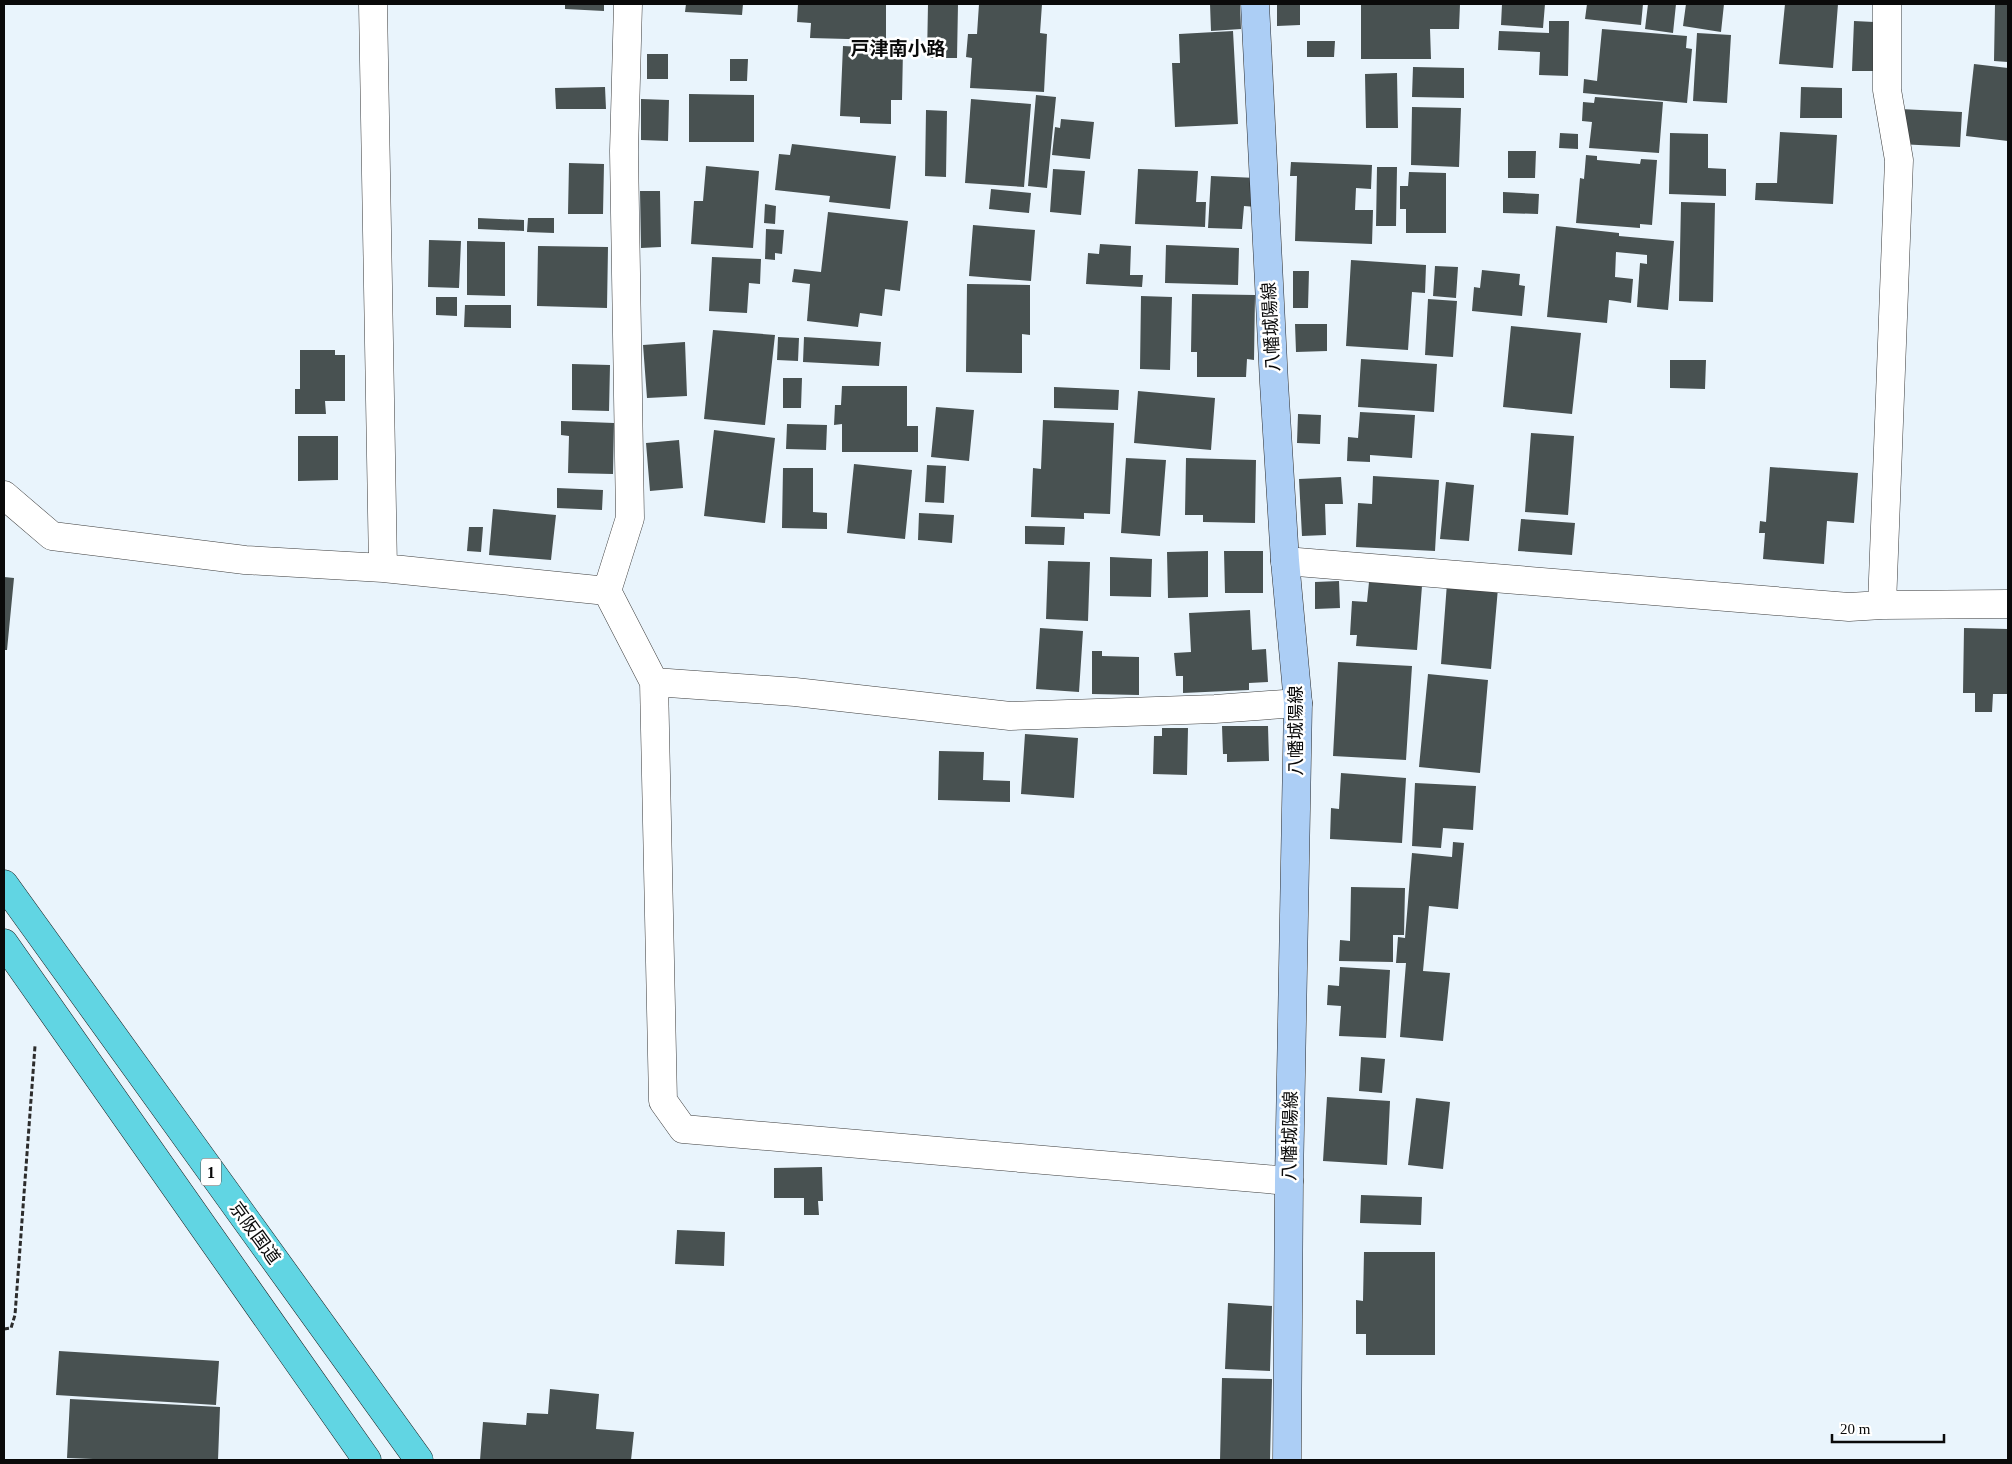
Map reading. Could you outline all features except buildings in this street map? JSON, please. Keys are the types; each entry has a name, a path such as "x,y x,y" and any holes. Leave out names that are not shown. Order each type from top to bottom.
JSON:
{"highway":[{"name":"京阪国道","path":"4,884 419,1460"},
{"name":"1","path":"4,944 367,1460"}],"main road":[{"name":"八幡城陽線","path":"1255,4 1274,383 1285,561 1298,702 1289,1182 1287,1460"}],"street":[{"path":"373,4 383,568"},
{"path":"628,4 624,151 630,518 607,591 654,682 662,1100 683,1129 1289,1182"},
{"path":"1882,605 1899,160 1887,90 1887,4"},
{"path":"4,495 52,536 245,560 383,568 607,591"},
{"path":"1285,561 1849,607 2008,604"},
{"path":"654,682 795,692 1010,716 1215,709 1298,702"}],"path":[{"path":"4,1329 11,1328 15,1315 39,994"}],"district":[{"name":"戸津南小路","path":"898,48"}]}
